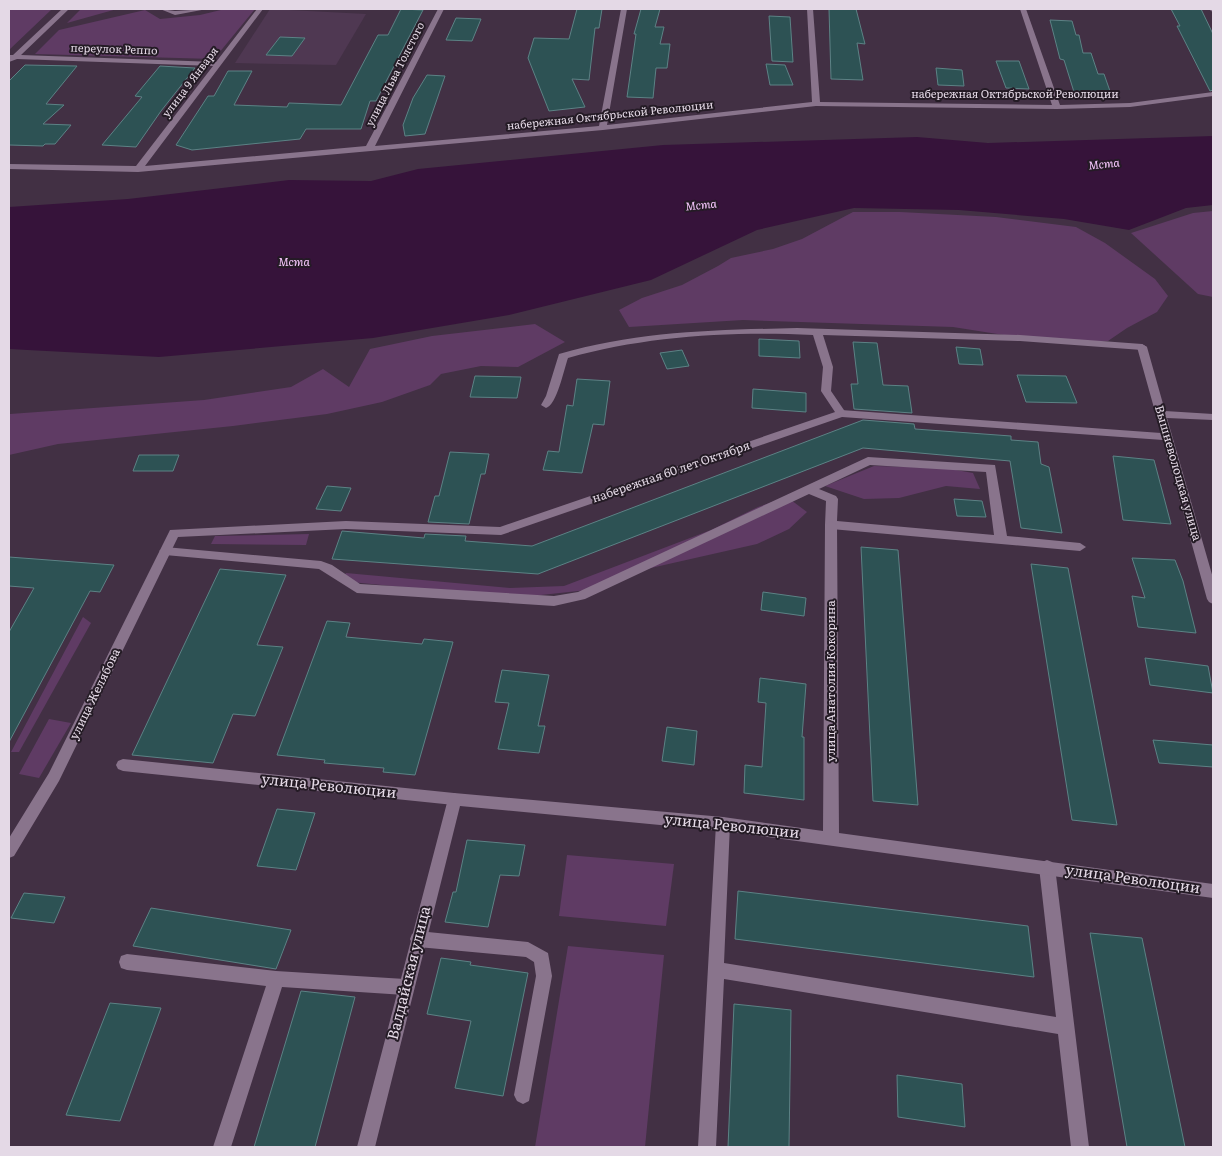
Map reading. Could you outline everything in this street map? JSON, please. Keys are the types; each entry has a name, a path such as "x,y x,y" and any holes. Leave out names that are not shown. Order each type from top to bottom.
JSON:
{"street":[{"path":"9,63 12,57 66,9"},
{"path":"163,9 175,13 204,9"},
{"name":"улица 9 Января","path":"138,169 260,9"},
{"name":"улица Льва Толстого","path":"369,149 441,9"},
{"path":"603,128 624,9"},
{"path":"810,9 816,104"},
{"path":"1023,9 1057,107"},
{"name":"переулок Реппо","path":"12,57 218,64"},
{"name":"набережная Октябрьской Революции","path":"9,167 138,169 603,128 816,104 1057,107 1130,105 1213,94"},
{"path":"546,405 551,396 564,356 594,346 672,335 797,331 817,332 828,368 826,391 841,413"},
{"name":"Вышневолоцкая улица","path":"817,332 1060,340 1142,347 1213,599"},
{"name":"набережная 60 лет Октября","path":"174,533 346,525 501,531 841,413 1167,437"},
{"path":"1161,414 1213,418"},
{"path":"165,551 321,565 357,588 554,601 581,596 868,461 991,468 1001,540"},
{"name":"улица Анатолия Кокорина","path":"808,489 832,499 831,838"},
{"path":"831,525 1080,547"},
{"name":"улица Желябова","path":"9,851 54,777 174,533"},
{"name":"улица Революции","path":"123,765 723,824 1213,890"},
{"name":"Валдайская улица","path":"366,1147 454,799"},
{"path":"707,1147 723,824"},
{"path":"1047,867 1080,1147"},
{"path":"418,939 528,950 542,958 544,976 523,1095"},
{"path":"127,962 276,979 405,987"},
{"path":"716,970 1066,1027"},
{"path":"222,1147 276,979"}],"shaded area":[{"path":"9,9 52,9 9,50"},
{"path":"81,9 117,9 67,23"},
{"path":"225,9 255,9 214,59 35,54 59,30 145,10 160,19 200,15"},
{"path":"270,9 366,14 336,65 235,63"},
{"path":"1213,211 1213,297 1198,294 1131,233 1193,213"},
{"path":"853,212 900,212 996,217 1076,227 1105,243 1155,279 1168,296 1157,312 1127,328 1108,341 1041,341 953,327 743,320 629,327 619,310 642,298 682,285 731,258 773,249 802,239"},
{"path":"535,324 565,342 518,367 481,366 441,374 430,385 382,402 327,414 233,426 58,444 9,455 9,412 10,414 204,400 291,387 323,369 349,387 370,349 432,336"},
{"path":"874,466 945,468 973,473 980,489 946,486 899,498 864,499 825,486"},
{"path":"787,497 807,512 789,529 757,544 642,570 597,589 513,598 341,581 346,573 510,588 564,586 711,530 758,507"},
{"path":"309,534 306,545 211,544 215,536"},
{"path":"83,617 91,623 19,752 11,752"},
{"path":"49,719 71,723 39,778 19,774"},
{"path":"567,855 674,864 666,926 559,916"},
{"path":"568,946 664,955 645,1147 535,1147"}],"water":[{"name":"Мста","path":"1213,136 1213,205 1186,208 1129,230 1064,219 959,210 854,208 757,230 651,280 509,315 373,338 159,357 9,349 9,207 128,199 289,180 371,181 418,169 663,145 917,137 988,143"}],"building":[{"path":"401,9 423,10 376,101 370,101 361,129 306,129 300,139 192,150 176,145 208,96 214,96 228,71 252,71 234,105 287,107 289,103 341,105 378,35 388,35"},
{"path":"577,9 602,9 599,28 595,28 589,80 572,79 585,107 549,111 528,58 534,38 569,39"},
{"path":"641,9 660,9 655,27 664,27 660,44 670,44 667,68 656,68 653,98 627,97 636,34 634,34"},
{"path":"829,9 856,9 865,44 857,43 863,80 831,79"},
{"path":"1171,9 1201,9 1213,34 1213,90 1210,91 1177,26 1180,26"},
{"path":"769,16 790,17 793,62 772,61"},
{"path":"456,18 481,19 472,41 446,40"},
{"path":"1050,20 1072,21 1076,35 1079,35 1083,53 1091,53 1098,74 1104,74 1111,94 1074,92 1064,60 1060,59"},
{"path":"280,37 305,38 292,56 266,55"},
{"path":"996,61 1019,61 1029,89 1006,88"},
{"path":"766,64 785,65 793,85 770,85"},
{"path":"25,65 77,66 46,104 64,105 43,124 71,125 55,144 45,144 43,146 9,145 9,81"},
{"path":"160,66 195,68 161,111 136,147 102,145 142,97 135,96"},
{"path":"936,68 962,70 964,86 938,85"},
{"path":"427,75 445,76 425,134 405,136 403,125 413,98"},
{"path":"759,339 799,341 800,358 759,356"},
{"path":"853,342 877,343 883,385 908,386 912,413 854,409 851,384 858,384"},
{"path":"956,347 980,349 983,365 959,364"},
{"path":"682,350 689,366 667,369 660,353"},
{"path":"1017,375 1066,376 1077,403 1026,402"},
{"path":"475,376 521,377 517,398 470,397"},
{"path":"577,379 610,381 604,425 593,424 582,473 543,470 548,451 559,452 567,405 573,406"},
{"path":"753,389 806,393 806,412 752,408"},
{"path":"863,420 914,424 915,429 1011,436 1011,440 1038,442 1041,464 1049,467 1062,533 1021,528 1010,461 863,448 538,574 332,559 342,531 424,538 425,534 466,536 465,541 532,546"},
{"path":"450,452 489,454 485,474 481,474 469,524 428,522 435,496 439,496"},
{"path":"139,455 179,455 173,471 133,471"},
{"path":"1113,456 1154,460 1171,524 1123,520"},
{"path":"327,486 351,488 341,511 316,509"},
{"path":"954,499 982,501 986,517 957,516"},
{"path":"861,547 898,550 918,805 873,801"},
{"path":"9,557 114,565 100,592 90,591 9,742 9,632 34,588 9,586"},
{"path":"1132,558 1175,560 1183,581 1196,633 1138,627 1132,596 1145,598"},
{"path":"1031,564 1068,568 1117,825 1072,820"},
{"path":"220,569 286,575 257,645 283,647 255,716 233,714 213,763 132,755"},
{"path":"763,592 806,598 804,616 761,610"},
{"path":"327,621 350,623 346,637 422,644 424,639 453,642 415,775 383,772 384,768 324,763 325,760 277,755"},
{"path":"1145,658 1208,666 1213,693 1150,685"},
{"path":"502,670 549,675 538,726 545,726 539,753 498,749 509,703 495,702"},
{"path":"760,678 806,684 802,737 804,737 804,800 744,793 745,765 762,767 766,703 758,702"},
{"path":"667,727 697,731 694,765 662,761"},
{"path":"1153,740 1213,745 1213,767 1159,763"},
{"path":"277,809 315,813 296,870 257,866"},
{"path":"467,840 525,845 519,876 500,875 488,927 445,922 453,892 456,892"},
{"path":"738,891 1028,926 1034,977 735,939"},
{"path":"24,893 65,897 54,923 11,918"},
{"path":"151,908 291,930 276,969 133,946"},
{"path":"1090,933 1142,938 1185,1147 1127,1147"},
{"path":"441,958 471,962 470,965 528,973 503,1096 455,1088 471,1021 427,1014"},
{"path":"301,991 355,997 315,1147 254,1147"},
{"path":"110,1003 161,1008 120,1121 66,1115"},
{"path":"734,1004 791,1010 789,1147 728,1147"},
{"path":"897,1075 962,1084 965,1127 898,1117"}]}
